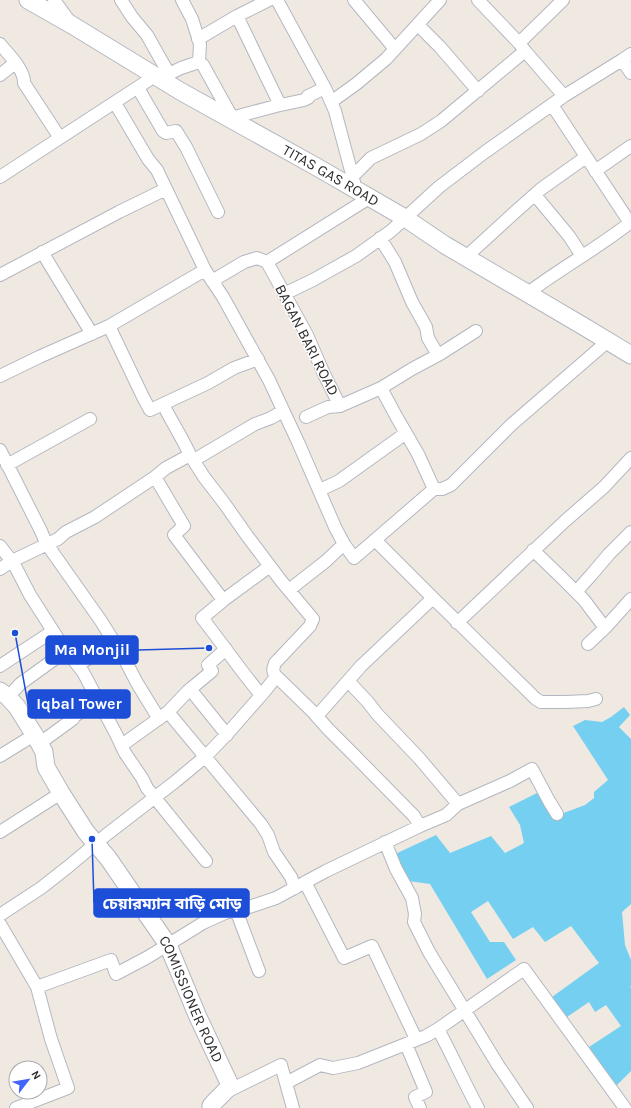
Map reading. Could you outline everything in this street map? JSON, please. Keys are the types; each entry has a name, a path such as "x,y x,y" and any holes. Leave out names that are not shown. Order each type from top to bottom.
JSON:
{"street":[{"name":"TITAS GAS ROAD","path":"28,0 161,76 233,120 360,188 445,245 631,355"},
{"path":"54,0 72,25"},
{"path":"121,0 132,17 147,35 161,76"},
{"path":"182,0 192,19 200,44 198,62"},
{"path":"198,39 237,16 269,0"},
{"path":"277,0 325,88 335,111 360,188"},
{"path":"354,0 395,49"},
{"path":"331,102 356,84 386,58 440,0"},
{"path":"478,0 522,47 564,96"},
{"path":"212,281 244,262 257,258 267,262 360,188 371,158 421,134 441,122 478,91 522,47 562,0"},
{"path":"237,16 280,105"},
{"path":"418,25 440,47 478,91"},
{"path":"0,44 15,63 24,78 24,83 60,138"},
{"path":"284,294 356,256 391,231 415,208 485,152 564,96 627,57 631,74"},
{"path":"0,177 138,88 161,76 198,62"},
{"path":"198,62 203,65 233,120 280,105 306,99 308,96 325,88"},
{"path":"0,75 15,63"},
{"path":"138,88 163,130 166,133 176,131 218,212"},
{"path":"115,103 148,159 157,170 205,270 223,297 258,359 298,442 335,527 344,544 354,558 434,490 442,489 451,485 511,425 608,341"},
{"path":"528,293 599,246 630,223 552,105"},
{"path":"595,171 631,146"},
{"path":"466,257 534,195 586,157"},
{"path":"0,275 166,189"},
{"path":"534,195 569,236 582,256"},
{"path":"380,238 395,262 412,302 426,327 428,338 438,355"},
{"path":"42,252 92,334"},
{"name":"BAGAN BARI ROAD","path":"267,262 307,335 340,406 328,407 306,417"},
{"path":"0,376 109,326 205,270"},
{"path":"109,326 150,410 208,383 234,368 258,359"},
{"path":"340,406 381,388 476,331"},
{"path":"381,388 418,454 434,490"},
{"path":"162,404 204,477 270,566 313,619 310,626 275,663 273,672 414,816 420,826"},
{"path":"0,569 12,561 58,538 66,532 95,517 166,468 192,457 283,411"},
{"path":"8,465 90,419"},
{"path":"320,490 339,481 406,434"},
{"path":"0,450 46,543 101,621 123,656 137,683 163,715 206,756 261,824 268,835 274,852 291,877 300,885 344,958 372,946 411,1042 426,1092 415,1096 420,1108"},
{"path":"457,623 533,550 604,487 631,458"},
{"path":"155,477 184,526 174,535 223,600"},
{"path":"576,592 609,554 631,532"},
{"path":"375,540 457,623 536,699 541,702 588,701 596,698"},
{"path":"289,590 326,561 344,544"},
{"path":"0,546 12,561 30,595 91,686 125,753 147,788 206,861"},
{"path":"533,550 584,600 605,628"},
{"path":"261,695 202,618 223,600 270,566"},
{"path":"317,716 362,666 433,598"},
{"path":"588,644 605,628 631,599"},
{"path":"0,666 53,631"},
{"path":"78,665 114,642"},
{"path":"122,745 163,715 190,689 212,671 208,664 226,649"},
{"path":"4,694 67,650"},
{"path":"0,915 41,888 106,835 176,782 206,756 227,735 276,676"},
{"path":"348,681 419,758 458,804"},
{"path":"190,689 227,735"},
{"name":"COMISSIONER ROAD","path":"4,694 22,715 37,738 45,754 46,767 86,832 108,858 168,945 198,1016 230,1085 217,1101"},
{"path":"0,756 66,724 73,719 73,717 98,701"},
{"path":"36,987 111,960 116,974 148,958 203,923 225,913 276,898 385,842 446,815 458,804 510,781 532,769 557,814"},
{"path":"0,832 61,793"},
{"path":"385,842 396,869 412,898 415,914 414,922 429,952 498,1065 527,1108"},
{"path":"236,910 259,971"},
{"path":"0,924 36,987 51,1039 68,1088 16,1108"},
{"path":"286,1083 320,1065 334,1068 358,1063 426,1036 524,969 626,1104"},
{"path":"438,1029 478,1108"},
{"path":"217,1101 234,1087 281,1065 293,1108"}],"water":[{"path":"624,707 630,715 619,727 631,739 631,904 622,912 625,945 631,960 631,1071 616,1086 589,1047 621,1026 606,1005 595,1012 589,1002 567,1017 552,997 599,963 571,926 545,942 533,927 513,939 488,901 471,912 490,942 504,942 516,960 487,979 430,884 408,881 393,855 436,835 450,853 491,836 505,853 524,843 520,825 509,807 537,793 553,817 585,805 594,798 594,792 608,780 573,726 585,720 602,722"}],"place":[{"name":"Iqbal Tower","path":"15,633"},
{"name":"Ma Monjil","path":"209,648"},
{"name":"চেয়ারম্যান বাড়ি মোড়","path":"92,839"}]}
